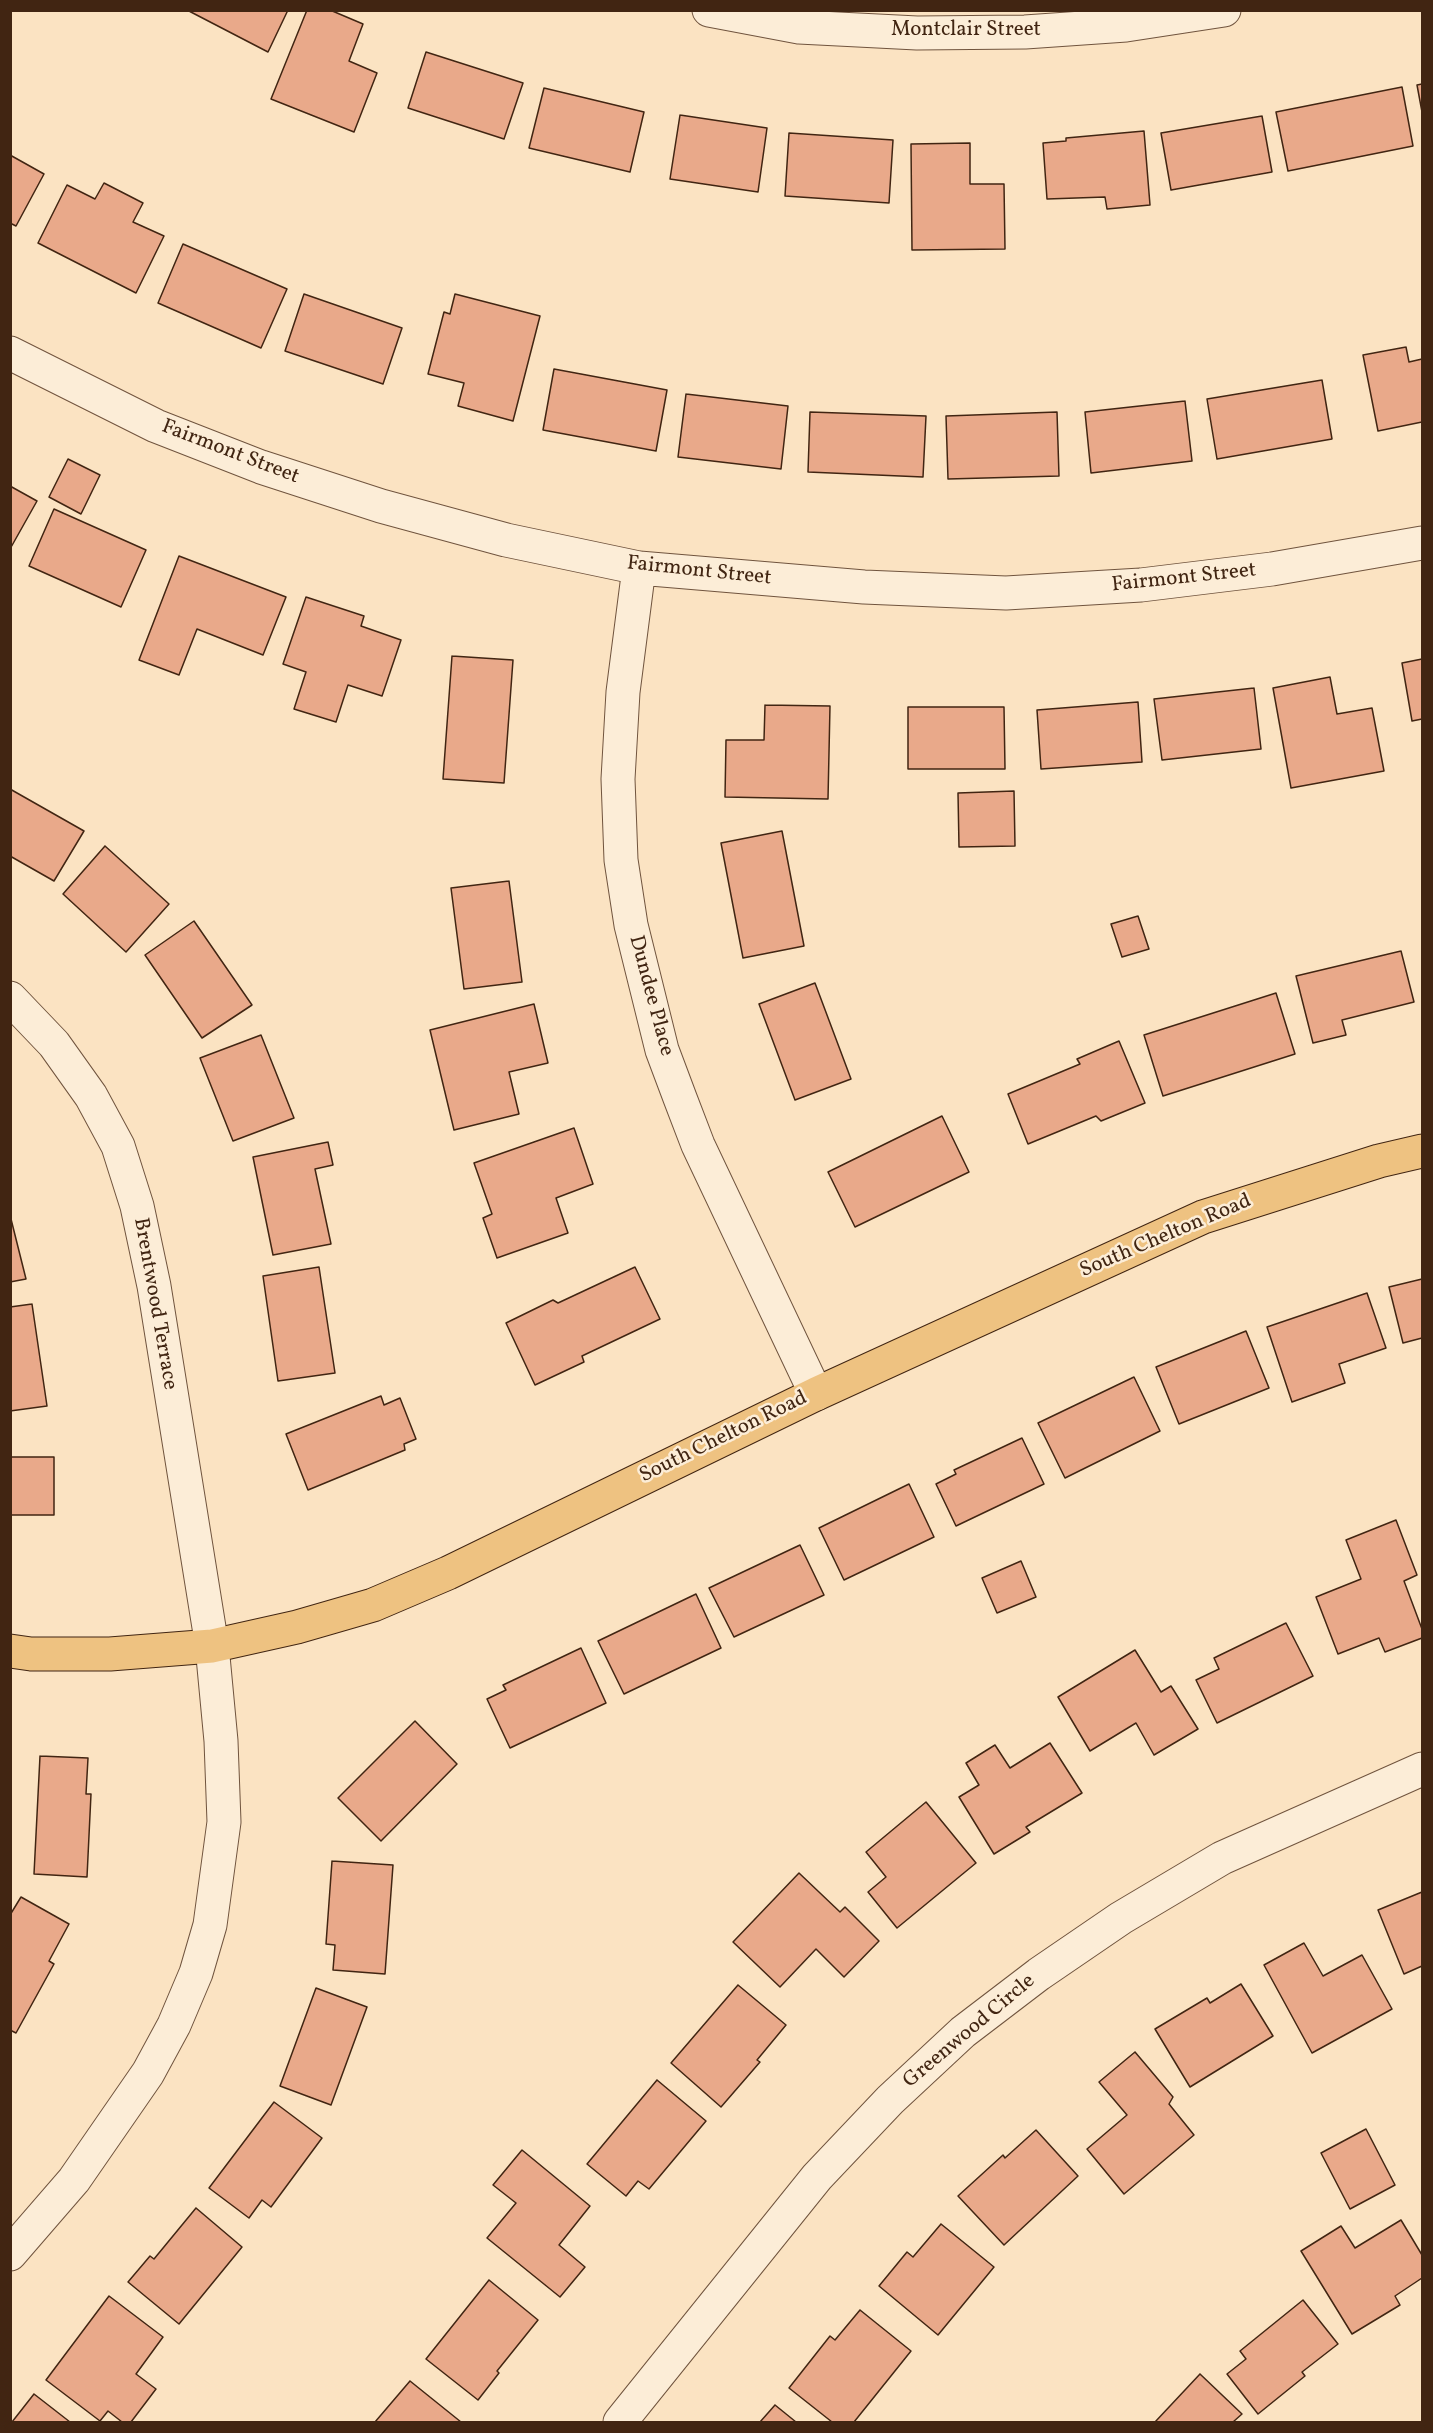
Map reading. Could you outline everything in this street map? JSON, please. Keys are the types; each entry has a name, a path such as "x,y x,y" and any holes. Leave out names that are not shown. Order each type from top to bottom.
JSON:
{"main road":[{"name":"South Chelton Road","path":"10,1651 31,1654 110,1654 212,1646 297,1627 384,1601 448,1573 816,1394 1203,1217 1379,1161 1422,1151"}],"street":[{"name":"Montclair Street","path":"709,10 799,27 917,33 1025,32 1126,25 1224,10"},
{"name":"Fairmont Street","path":"10,353 156,426 261,467 381,506 506,540 639,567 864,587 1006,593 1141,585 1248,572 1422,543"},
{"name":"Dundee Place","path":"639,567 623,692 618,779 621,860 631,925 662,1050 698,1145 816,1394"},
{"name":"Brentwood Terrace","path":"10,998 54,1044 91,1096 118,1146 137,1206 154,1286 212,1646 221,1741 224,1822 210,1925 196,1973 174,2025 148,2073 74,2180 10,2254"},
{"name":"Greenwood Circle","path":"620,2422 816,2177 890,2100 963,2032 1039,1974 1121,1918 1222,1858 1422,1769"}],"building":[{"path":"187,10 288,10 268,52"},
{"path":"307,10 330,10 363,24 349,61 377,73 354,132 271,99"},
{"path":"426,52 523,83 504,139 408,108"},
{"path":"1422,84 1422,112 1417,85"},
{"path":"1402,87 1413,146 1288,171 1276,112"},
{"path":"544,88 644,112 630,172 529,148"},
{"path":"680,115 767,128 758,192 670,179"},
{"path":"1262,116 1272,172 1171,190 1161,133"},
{"path":"1144,131 1150,205 1107,209 1105,197 1047,199 1043,143 1066,141 1066,138"},
{"path":"789,133 893,140 889,203 785,196"},
{"path":"970,143 970,184 1004,184 1005,249 912,250 911,144"},
{"path":"10,155 44,174 16,226 10,223"},
{"path":"104,183 143,203 133,222 164,236 136,293 38,243 67,185 95,199"},
{"path":"183,244 287,289 261,348 158,303"},
{"path":"304,294 402,328 383,384 285,351"},
{"path":"455,294 540,316 513,421 458,406 464,383 428,374 444,312 450,314"},
{"path":"1406,347 1409,362 1422,359 1422,422 1378,431 1363,355"},
{"path":"554,369 667,390 656,451 543,430"},
{"path":"1322,380 1332,439 1217,459 1207,399"},
{"path":"686,394 788,406 781,469 678,457"},
{"path":"1185,401 1192,461 1091,473 1085,412"},
{"path":"810,412 926,416 923,477 808,472"},
{"path":"1057,412 1059,476 948,479 946,416"},
{"path":"68,459 100,475 81,514 49,497"},
{"path":"10,486 37,501 10,549"},
{"path":"54,509 146,550 121,607 29,566"},
{"path":"179,556 286,597 263,655 197,629 179,675 139,660"},
{"path":"306,597 364,616 361,626 401,640 382,696 348,685 336,722 294,709 306,672 283,664"},
{"path":"452,656 513,660 504,783 443,779"},
{"path":"1422,659 1422,719 1412,721 1402,663"},
{"path":"1330,677 1337,714 1372,708 1384,771 1291,788 1273,688"},
{"path":"1254,688 1261,749 1162,760 1154,699"},
{"path":"1138,702 1142,762 1041,769 1037,710"},
{"path":"765,705 830,706 828,799 725,797 726,740 764,740"},
{"path":"908,707 1004,707 1005,769 908,769"},
{"path":"10,789 84,831 54,881 10,856"},
{"path":"1014,791 1015,846 959,847 958,793"},
{"path":"782,831 804,946 743,958 721,843"},
{"path":"105,846 169,904 126,952 63,894"},
{"path":"509,881 522,982 464,989 451,888"},
{"path":"1138,916 1149,949 1122,957 1111,924"},
{"path":"194,921 252,1005 202,1038 145,955"},
{"path":"1401,951 1414,1002 1342,1020 1346,1035 1313,1043 1296,976"},
{"path":"815,983 851,1079 795,1100 759,1004"},
{"path":"1276,993 1295,1054 1163,1096 1144,1035"},
{"path":"534,1004 548,1063 509,1072 519,1114 454,1130 430,1030"},
{"path":"261,1035 294,1118 233,1141 200,1058"},
{"path":"1119,1041 1145,1103 1101,1121 1096,1116 1028,1144 1008,1094 1080,1064 1077,1059"},
{"path":"942,1116 969,1172 855,1227 828,1172"},
{"path":"574,1128 593,1184 556,1198 568,1233 497,1258 483,1218 492,1214 474,1163"},
{"path":"328,1142 333,1165 315,1169 331,1244 273,1255 253,1157"},
{"path":"10,1215 26,1279 10,1282"},
{"path":"319,1267 335,1373 278,1381 263,1276"},
{"path":"635,1267 660,1319 582,1356 584,1362 535,1385 506,1323 553,1300 558,1303"},
{"path":"1422,1279 1422,1338 1403,1343 1389,1287"},
{"path":"1367,1293 1386,1348 1339,1364 1345,1383 1292,1402 1267,1327"},
{"path":"32,1304 47,1406 10,1411 10,1307"},
{"path":"1246,1331 1269,1388 1179,1424 1156,1367"},
{"path":"1134,1377 1160,1431 1065,1478 1038,1423"},
{"path":"381,1396 384,1405 400,1398 416,1439 404,1444 405,1450 308,1490 286,1434"},
{"path":"1022,1438 1044,1484 956,1526 936,1484 956,1474 954,1470"},
{"path":"10,1457 54,1457 54,1515 10,1515"},
{"path":"909,1484 934,1537 844,1580 819,1528"},
{"path":"1396,1520 1417,1575 1404,1581 1422,1629 1422,1638 1385,1652 1379,1638 1338,1654 1316,1597 1361,1579 1346,1540"},
{"path":"800,1545 824,1595 734,1637 709,1588"},
{"path":"1021,1561 1036,1597 997,1613 982,1578"},
{"path":"696,1594 721,1648 624,1694 598,1641"},
{"path":"1286,1623 1313,1676 1217,1723 1196,1680 1219,1669 1214,1658"},
{"path":"581,1648 606,1703 510,1748 487,1699 506,1690 503,1685"},
{"path":"1135,1650 1161,1692 1171,1686 1198,1729 1154,1755 1136,1723 1090,1751 1058,1697"},
{"path":"415,1721 457,1764 381,1841 338,1798"},
{"path":"1050,1743 1082,1793 1026,1827 1030,1832 994,1854 959,1797 979,1785 966,1763 995,1745 1010,1768"},
{"path":"40,1756 88,1758 86,1794 91,1794 87,1877 34,1874"},
{"path":"926,1802 976,1863 897,1928 868,1892 886,1877 866,1852"},
{"path":"332,1861 393,1865 385,1974 333,1970 335,1945 326,1944"},
{"path":"799,1873 840,1912 845,1907 879,1941 844,1977 816,1949 780,1987 733,1942"},
{"path":"1422,1892 1422,1966 1404,1974 1378,1910"},
{"path":"21,1897 69,1924 49,1961 54,1964 16,2033 10,2030 10,1915"},
{"path":"1304,1943 1323,1976 1362,1955 1392,2009 1312,2053 1264,1965"},
{"path":"1241,1984 1273,2036 1190,2087 1155,2029 1207,1998 1210,2003"},
{"path":"738,1985 786,2025 757,2060 760,2062 721,2107 671,2063"},
{"path":"316,1988 367,2007 331,2105 280,2086"},
{"path":"1135,2052 1173,2097 1169,2104 1194,2135 1124,2194 1087,2149 1127,2115 1099,2082"},
{"path":"657,2080 706,2121 649,2189 638,2181 626,2196 587,2164"},
{"path":"274,2102 322,2138 271,2207 262,2200 249,2218 209,2188"},
{"path":"1366,2129 1395,2185 1350,2209 1321,2153"},
{"path":"1036,2130 1078,2176 1004,2245 958,2196 1003,2155 1005,2158"},
{"path":"522,2150 590,2206 559,2245 585,2267 560,2297 487,2238 516,2203 493,2185"},
{"path":"196,2208 242,2247 179,2324 128,2282 150,2256 154,2259"},
{"path":"1401,2220 1422,2255 1422,2278 1395,2296 1400,2305 1352,2334 1301,2251 1341,2226 1355,2248"},
{"path":"941,2224 994,2267 938,2335 879,2286 907,2252 913,2257"},
{"path":"489,2280 538,2320 497,2371 499,2373 478,2400 426,2359"},
{"path":"109,2296 163,2337 136,2374 156,2389 131,2422 122,2422 108,2411 100,2421 46,2380"},
{"path":"1303,2300 1338,2344 1302,2372 1305,2376 1258,2414 1227,2374 1246,2359 1240,2351"},
{"path":"860,2310 911,2351 854,2422 832,2422 789,2388 830,2336 835,2340"},
{"path":"1200,2374 1242,2414 1233,2422 1155,2422"},
{"path":"410,2381 461,2422 375,2422"},
{"path":"34,2394 70,2422 12,2422"},
{"path":"775,2405 796,2422 760,2422"}]}
